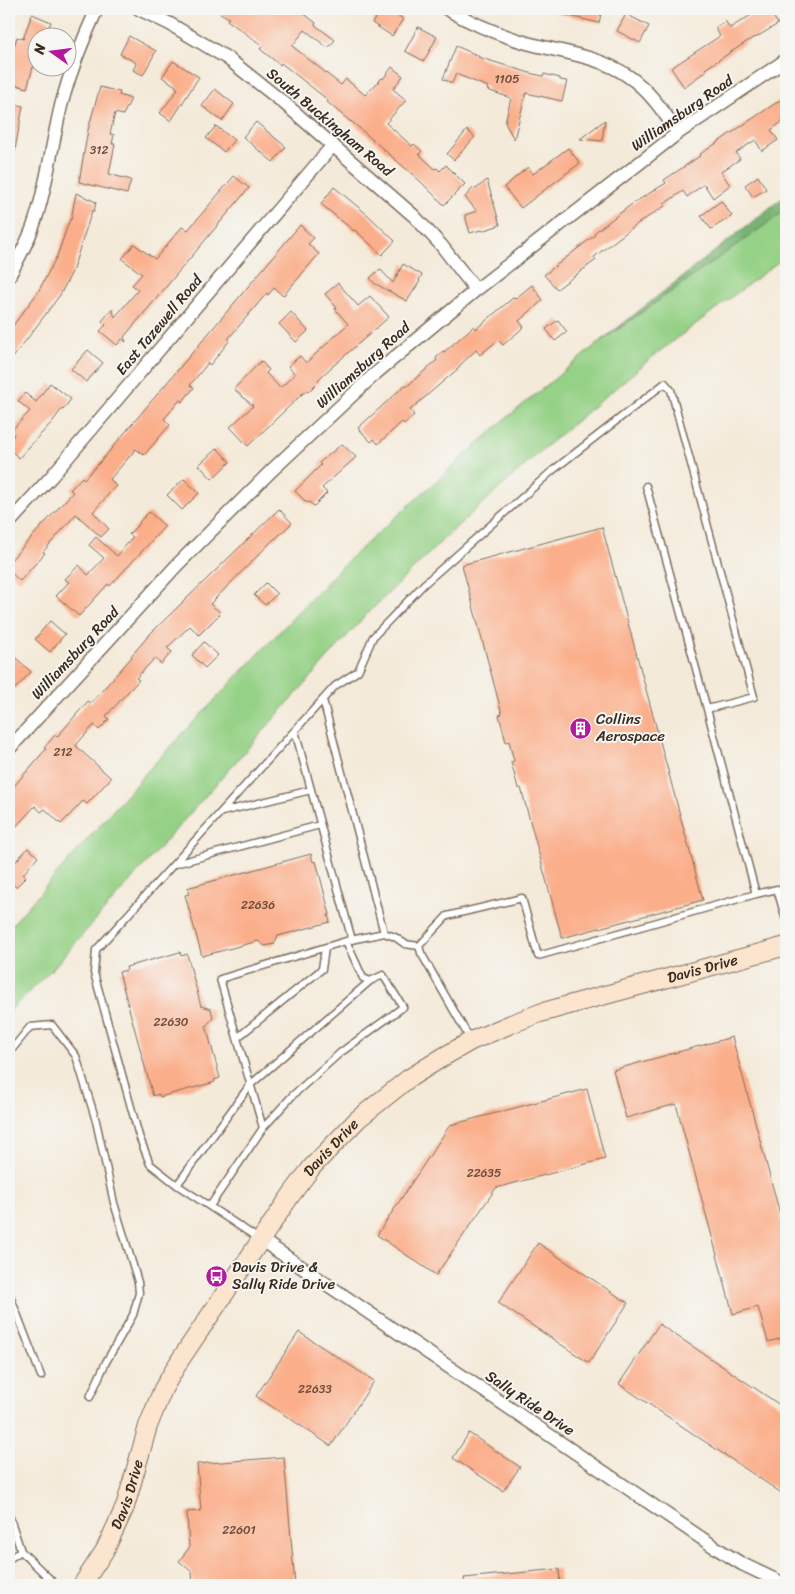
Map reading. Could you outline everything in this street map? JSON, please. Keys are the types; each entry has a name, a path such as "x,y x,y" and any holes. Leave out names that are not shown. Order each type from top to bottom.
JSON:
{"street":[{"path":"9,276 36,221 57,121 79,49 97,9"},
{"name":"South Buckingham Road","path":"139,9 170,24 227,58 284,103 414,216 441,245 476,290"},
{"path":"447,9 489,29 526,42 604,63 628,76 649,94 678,133"},
{"name":"Williamsburg Road","path":"9,749 177,566 271,470 376,374 476,290 678,133 786,60"},
{"name":"East Tazewell Road","path":"9,523 51,477 333,145"},
{"name":"Davis Drive","path":"82,1585 105,1550 125,1507 148,1426 163,1389 180,1360 260,1239 312,1167 358,1118 408,1079 471,1041 540,1013 786,946"},
{"name":"Sally Ride Drive","path":"260,1239 716,1548 742,1564 786,1585"}],"lane":[{"path":"260,1239 177,1185 150,1164 139,1136 94,973 96,950 336,686 358,671 373,637 424,584 552,471 665,383 671,390 754,697 707,709"},
{"path":"646,486 756,894"},
{"path":"323,700 384,933"},
{"path":"295,731 348,941 363,978 370,981"},
{"path":"221,812 311,790"},
{"path":"174,864 320,825"},
{"path":"419,946 447,916 522,898 538,956 777,889 786,920"},
{"path":"263,1128 220,979 348,941 384,933 395,937 405,944 419,946"},
{"path":"419,946 421,953 471,1041"},
{"path":"237,1038 322,969 325,948"},
{"path":"177,1185 250,1085 370,981 383,975 403,1007 340,1053 293,1095 263,1128 210,1206"},
{"path":"9,1053 30,1027 52,1025 76,1056 96,1121 114,1203 138,1282 139,1293 133,1315 106,1362 90,1397"},
{"path":"9,1293 41,1376"},
{"path":"9,1515 20,1552 56,1585"},
{"path":"9,1559 20,1552"}],"green space":[{"path":"786,195 786,210 597,344"},
{"path":"786,210 786,256 656,354 550,443 452,531 364,617 54,967 9,1012 9,928 152,766 347,561 503,421 597,344"}],"building":[{"path":"213,9 298,9 335,40 328,48 305,30 292,46 341,85 346,79 365,95 383,79 392,67 403,76 393,89 406,100 386,123 412,146 414,144 422,151 419,154 435,169 437,168 440,171 446,165 465,184 444,205 420,181 327,102 328,100 260,49 263,46 227,20 229,18"},
{"path":"382,9 388,9 403,19 392,36 372,23"},
{"path":"557,9 602,9 599,23 557,13"},
{"path":"761,9 769,9 778,24 754,37 705,69 706,71 684,87 671,68 720,36 715,28 725,21 730,28"},
{"path":"32,14 51,22 49,28 28,28 28,78 30,78 27,88 9,83 9,63 17,37 23,39"},
{"path":"626,14 649,26 640,43 617,31"},
{"path":"418,27 437,37 424,61 405,51"},
{"path":"129,36 156,51 143,75 133,70 135,62 120,54"},
{"path":"456,46 478,57 533,74 543,76 544,74 567,81 562,101 526,93 514,139 505,123 511,98 487,90 488,87 456,74 452,83 443,79"},
{"path":"173,61 199,77 171,121 160,113 178,89 162,77"},
{"path":"100,87 120,92 119,95 131,99 123,115 115,113 110,134 114,135 112,144 115,144 109,174 131,180 127,194 79,182 88,130"},
{"path":"215,89 234,104 222,121 202,106"},
{"path":"786,96 786,122 785,120 771,130 778,140 762,151 755,140 736,153 740,159 721,172 730,185 713,198 704,184 687,197 683,191 594,257 596,260 557,289 544,275 632,204 666,183 664,180"},
{"path":"9,103 23,106 14,155 9,154"},
{"path":"605,120 602,141 580,139"},
{"path":"256,122 286,147 273,162 243,137"},
{"path":"216,126 234,140 224,152 206,138"},
{"path":"467,130 475,137 454,160 447,154"},
{"path":"568,148 580,163 521,208 504,187 528,167 533,174"},
{"path":"234,176 249,188 124,337 126,342 122,339 117,345 100,331 106,325 102,321 112,309 115,317 138,290 132,285 142,274 122,259 134,244 155,259 182,227 188,230"},
{"path":"758,176 766,189 753,197 745,185"},
{"path":"487,180 500,225 470,233 465,215 477,211 465,197 474,187 476,189"},
{"path":"334,187 395,241 382,255 355,230 321,204"},
{"path":"76,193 96,202 72,272 60,295 9,363 9,331 38,292 57,256 71,220"},
{"path":"721,201 732,216 711,229 701,216"},
{"path":"300,225 314,238 308,244 319,254 283,296 274,288 268,295 267,293 228,339 230,340 210,365 208,363 190,385 194,388 182,402 180,400 164,419 170,425 144,455 136,449 110,479 116,486 93,512 109,529 101,537 76,514 20,581 9,571 9,562 73,492 70,490 82,477 84,479 101,461"},
{"path":"403,264 422,275 407,301 374,283 370,278 380,269 393,283"},
{"path":"338,283 358,306 370,296 389,317 325,373 309,391 302,394 248,446 230,427 253,406 234,389 261,361 269,370 266,373 280,388 295,374 288,366 300,356 306,363 348,324 325,294"},
{"path":"532,285 543,300 519,321 524,327 503,345 498,340 480,355 476,350 460,367 410,410 414,415 404,424 402,422 378,444 374,439 371,442 358,428 405,385 406,387 437,360 436,358 443,351 474,326 476,329 514,297 516,298"},
{"path":"291,312 308,331 296,342 279,324"},
{"path":"558,320 567,332 555,341 546,329"},
{"path":"88,350 103,363 86,382 71,369"},
{"path":"50,383 71,399 19,458 9,449 9,441 14,435 11,431 30,411 18,401 25,393 36,402"},
{"path":"342,444 356,457 322,488 327,493 314,506 309,502 307,503 295,491 321,465 319,463"},
{"path":"217,448 230,462 212,479 199,465"},
{"path":"184,479 199,493 182,510 167,495"},
{"path":"279,509 292,523 210,604 221,613 199,635 190,626 167,648 172,652 161,664 155,658 136,678 139,680 106,716 109,719 99,730 94,725 77,744 76,746 111,778 87,804 83,801 61,824 45,809 41,812 35,806 9,834 9,792 46,749 44,748 55,735 57,737 88,701 91,703 151,633"},
{"path":"149,512 165,526 110,586 108,584 79,616 56,596 69,582 65,579 79,565 88,575 104,558 89,545 96,537 117,556 133,537 129,534"},
{"name":"Collins Aerospace","path":"602,527 703,900 562,938 521,788 518,788 511,762 514,761 509,741 506,742 499,715 502,714 462,565"},
{"path":"266,583 277,594 265,605 254,595"},
{"path":"50,621 65,634 50,652 35,639"},
{"path":"204,642 218,655 205,668 192,655"},
{"path":"9,651 31,672 15,689 9,683"},
{"path":"28,848 38,857 23,874 26,877 16,887 9,881 9,869"},
{"path":"311,854 313,862 316,861 330,915 328,915 330,922 278,936 274,944 265,946 258,941 202,956 185,895 189,894 187,888"},
{"path":"180,952 181,956 187,954 201,1006 211,1009 213,1018 206,1026 220,1078 214,1080 215,1082 160,1097 159,1094 153,1096 119,972 127,970 126,967"},
{"path":"732,1037 786,1236 786,1337 768,1342 758,1307 733,1314 676,1104 626,1118 613,1070"},
{"path":"587,1089 605,1159 496,1188 436,1275 377,1235 450,1125"},
{"path":"538,1243 628,1303 589,1363 498,1303"},
{"path":"659,1324 786,1409 786,1496 619,1384"},
{"path":"299,1332 374,1381 331,1446 256,1396"},
{"path":"469,1433 520,1467 503,1491 453,1458"},
{"path":"284,1457 295,1585 193,1585 192,1572 179,1561 189,1548 187,1512 201,1511 197,1464"},
{"path":"559,1569 560,1585 465,1585 464,1578"}],"place":[{"name":"Collins Aerospace","path":"580,728"},
{"name":"Davis Drive & Sally Ride Drive","path":"216,1276"}]}
